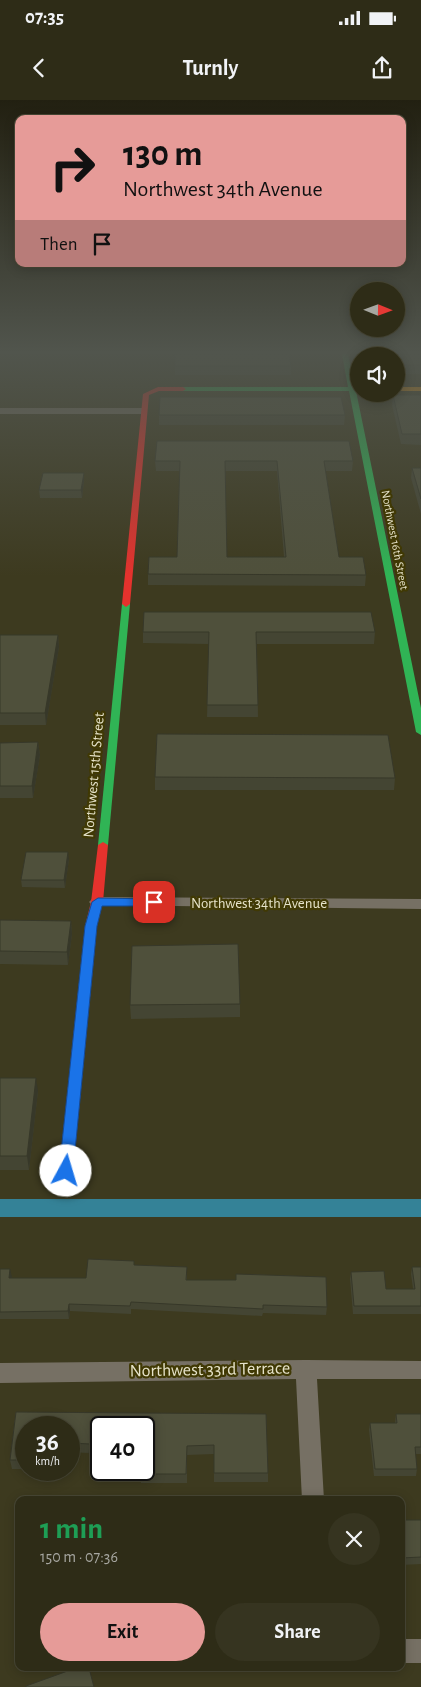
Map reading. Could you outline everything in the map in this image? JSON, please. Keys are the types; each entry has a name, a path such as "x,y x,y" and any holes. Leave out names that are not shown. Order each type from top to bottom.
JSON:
{"street":[{"name":"Northwest 15th Street","path":"66,1171 91,926 98,902 141,428"},
{"name":"Northwest 16th Street","path":"363,428 388,580 421,732"},
{"name":"Northwest 34th Avenue","path":"98,902 421,904"},
{"name":"Northwest 33rd Terrace","path":"0,1373 306,1369 421,1370"},
{"path":"306,1369 313,1496"},
{"path":"405,1651 421,1651"}],"building":[{"path":"401,428 421,428 421,434 402,434"},
{"path":"157,441 349,441 353,461 324,461 339,557 363,557 366,575 148,574 149,557 177,557 180,461 155,461","holes":["225,461 277,461 286,557 227,557"]},
{"path":"412,468 421,468 421,499"},
{"path":"43,473 84,473 81,490 39,490"},
{"path":"144,612 371,612 375,632 256,632 258,705 207,705 209,632 143,632"},
{"path":"0,635 58,635 45,713 0,713"},
{"path":"157,734 388,735 395,778 155,777"},
{"path":"38,742 32,786 0,786 0,743"},
{"path":"26,852 68,852 64,880 21,880"},
{"path":"0,920 71,921 67,952 0,951"},
{"path":"238,944 240,1004 130,1005 132,946"},
{"path":"0,1078 36,1078 27,1156 0,1156"},
{"path":"88,1259 134,1261 134,1265 187,1267 186,1280 236,1280 236,1274 326,1277 327,1307 263,1305 263,1309 131,1302 130,1306 69,1304 68,1311 0,1312 0,1269 10,1269 9,1278 86,1278"},
{"path":"412,1267 421,1267 421,1306 354,1306 351,1272 384,1271 386,1289 415,1289"},
{"path":"16,1412 266,1414 268,1473 214,1473 214,1445 187,1446 186,1474 155,1474 155,1416 90,1416 90,1444 80,1444 80,1416 16,1416"},
{"path":"396,1414 421,1414 421,1447 415,1447 417,1469 375,1469 370,1423 397,1423"},
{"path":"15,1420 15,1460 10,1460"},
{"path":"405,1520 421,1520 421,1557 405,1558"},
{"path":"68,1671 90,1671 94,1687 26,1687"}],"waterway":[{"path":"0,1208 421,1208"}],"traffic: fast":[{"path":"360,428 421,732"},
{"path":"103,845 126,604"}],"traffic: jam":[{"path":"126,604 143,428"},
{"path":"66,1171 91,926 97,902 103,845"}],"route":[{"path":"66,1171 91,926 98,902 154,902"}]}
